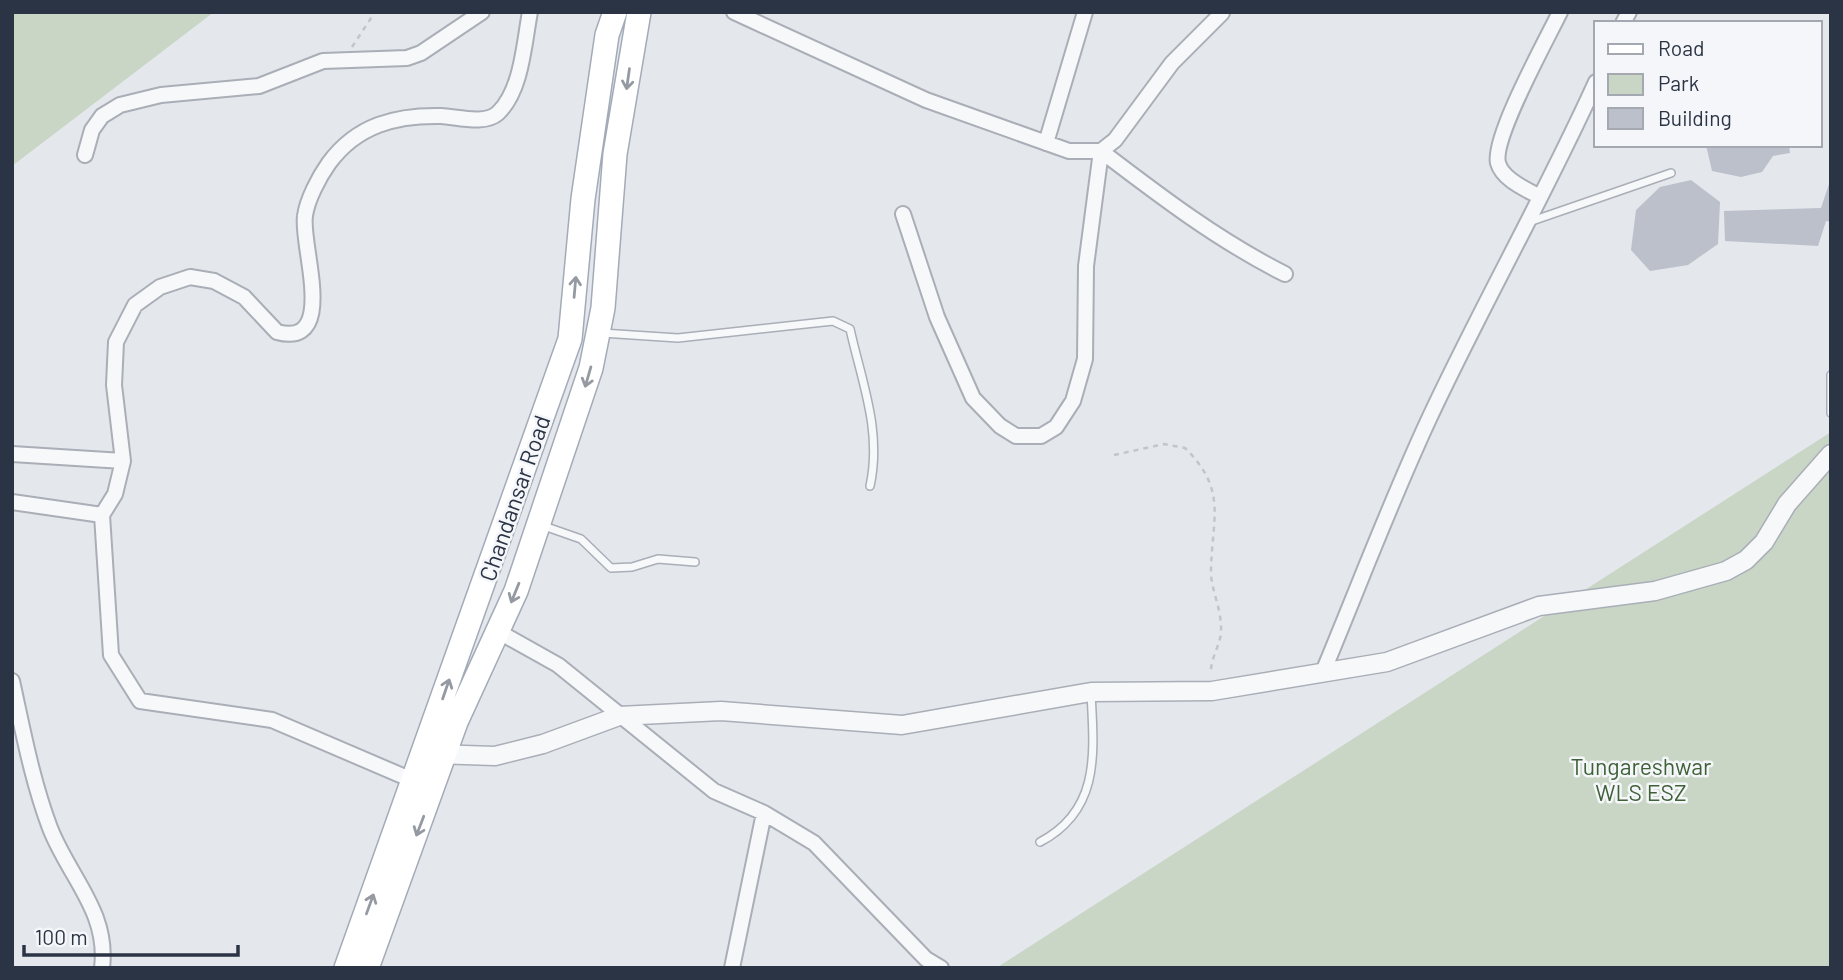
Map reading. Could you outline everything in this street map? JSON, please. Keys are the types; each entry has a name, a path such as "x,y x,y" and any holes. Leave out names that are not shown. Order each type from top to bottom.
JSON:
{"main road":[{"name":"Chandansar Road","path":"434,754 570,339 583,200 607,35 615,12"},
{"path":"367,968 434,754 456,722 499,632 541,525 591,368 603,308 615,154 639,12"},
{"path":"346,968 423,785"}],"street":[{"path":"85,155 92,130 102,116 120,105 161,94 259,86 323,61 345,58 407,58 421,53 482,12"},
{"path":"423,785 272,720 140,701 111,655 102,514 115,494 123,461 114,385 116,342 135,306 160,287 190,277 214,281 244,297 277,332 286,334 304,329 314,301 304,236 305,215 330,163 357,134 385,120 440,116 481,119 496,115 507,103 515,83 530,12"},
{"path":"734,12 926,100 1069,151 1101,151 1174,207 1252,257 1285,274"},
{"path":"1046,143 1085,12"},
{"path":"1540,197 1504,173 1498,162 1500,144 1517,101 1560,12"},
{"path":"903,214 937,317 973,398 1000,426 1016,436 1041,436 1056,427 1073,401 1085,359 1086,266 1101,151 1129,124 1172,63 1222,13"},
{"path":"1324,672 1427,423 1524,223 1560,161 1594,86"},
{"path":"12,454 123,461"},
{"path":"434,754 495,756 543,744 619,716 722,711 902,725 1091,692 1212,691 1387,662 1539,606 1656,591 1726,571 1746,560 1764,542 1787,504 1831,454"},
{"path":"12,502 102,514"},
{"path":"499,632 558,665 714,791 764,813 814,843 926,959 941,968"},
{"path":"12,681 30,766 51,831 93,908 104,941 102,968"},
{"path":"732,968 764,813"}],"lane":[{"path":"1524,223 1671,173"},
{"path":"598,333 678,338 833,321 850,329 873,426 876,457 870,486"},
{"path":"1831,375 1831,413"},
{"path":"541,525 581,539 611,568 620,570 658,559 695,562"},
{"path":"1040,842 1071,820 1087,789 1094,754 1091,692"}],"path":[{"path":"345,58 375,12"},
{"path":"1114,455 1164,444 1185,448 1213,485 1211,577 1220,606 1221,635 1211,662 1212,691"}],"green space":[{"path":"12,12 214,12 12,166"},
{"name":"Tungareshwar WLS ESZ","path":"1831,432 1831,968 996,968"}],"building":[{"path":"1706,147 1789,147 1790,153 1773,156 1762,172 1741,177 1712,171"},
{"path":"1691,180 1720,202 1718,244 1688,265 1650,271 1631,250 1636,210 1660,187"},
{"path":"1830,181 1831,222 1826,221 1818,246 1725,241 1724,211 1821,208"}]}
